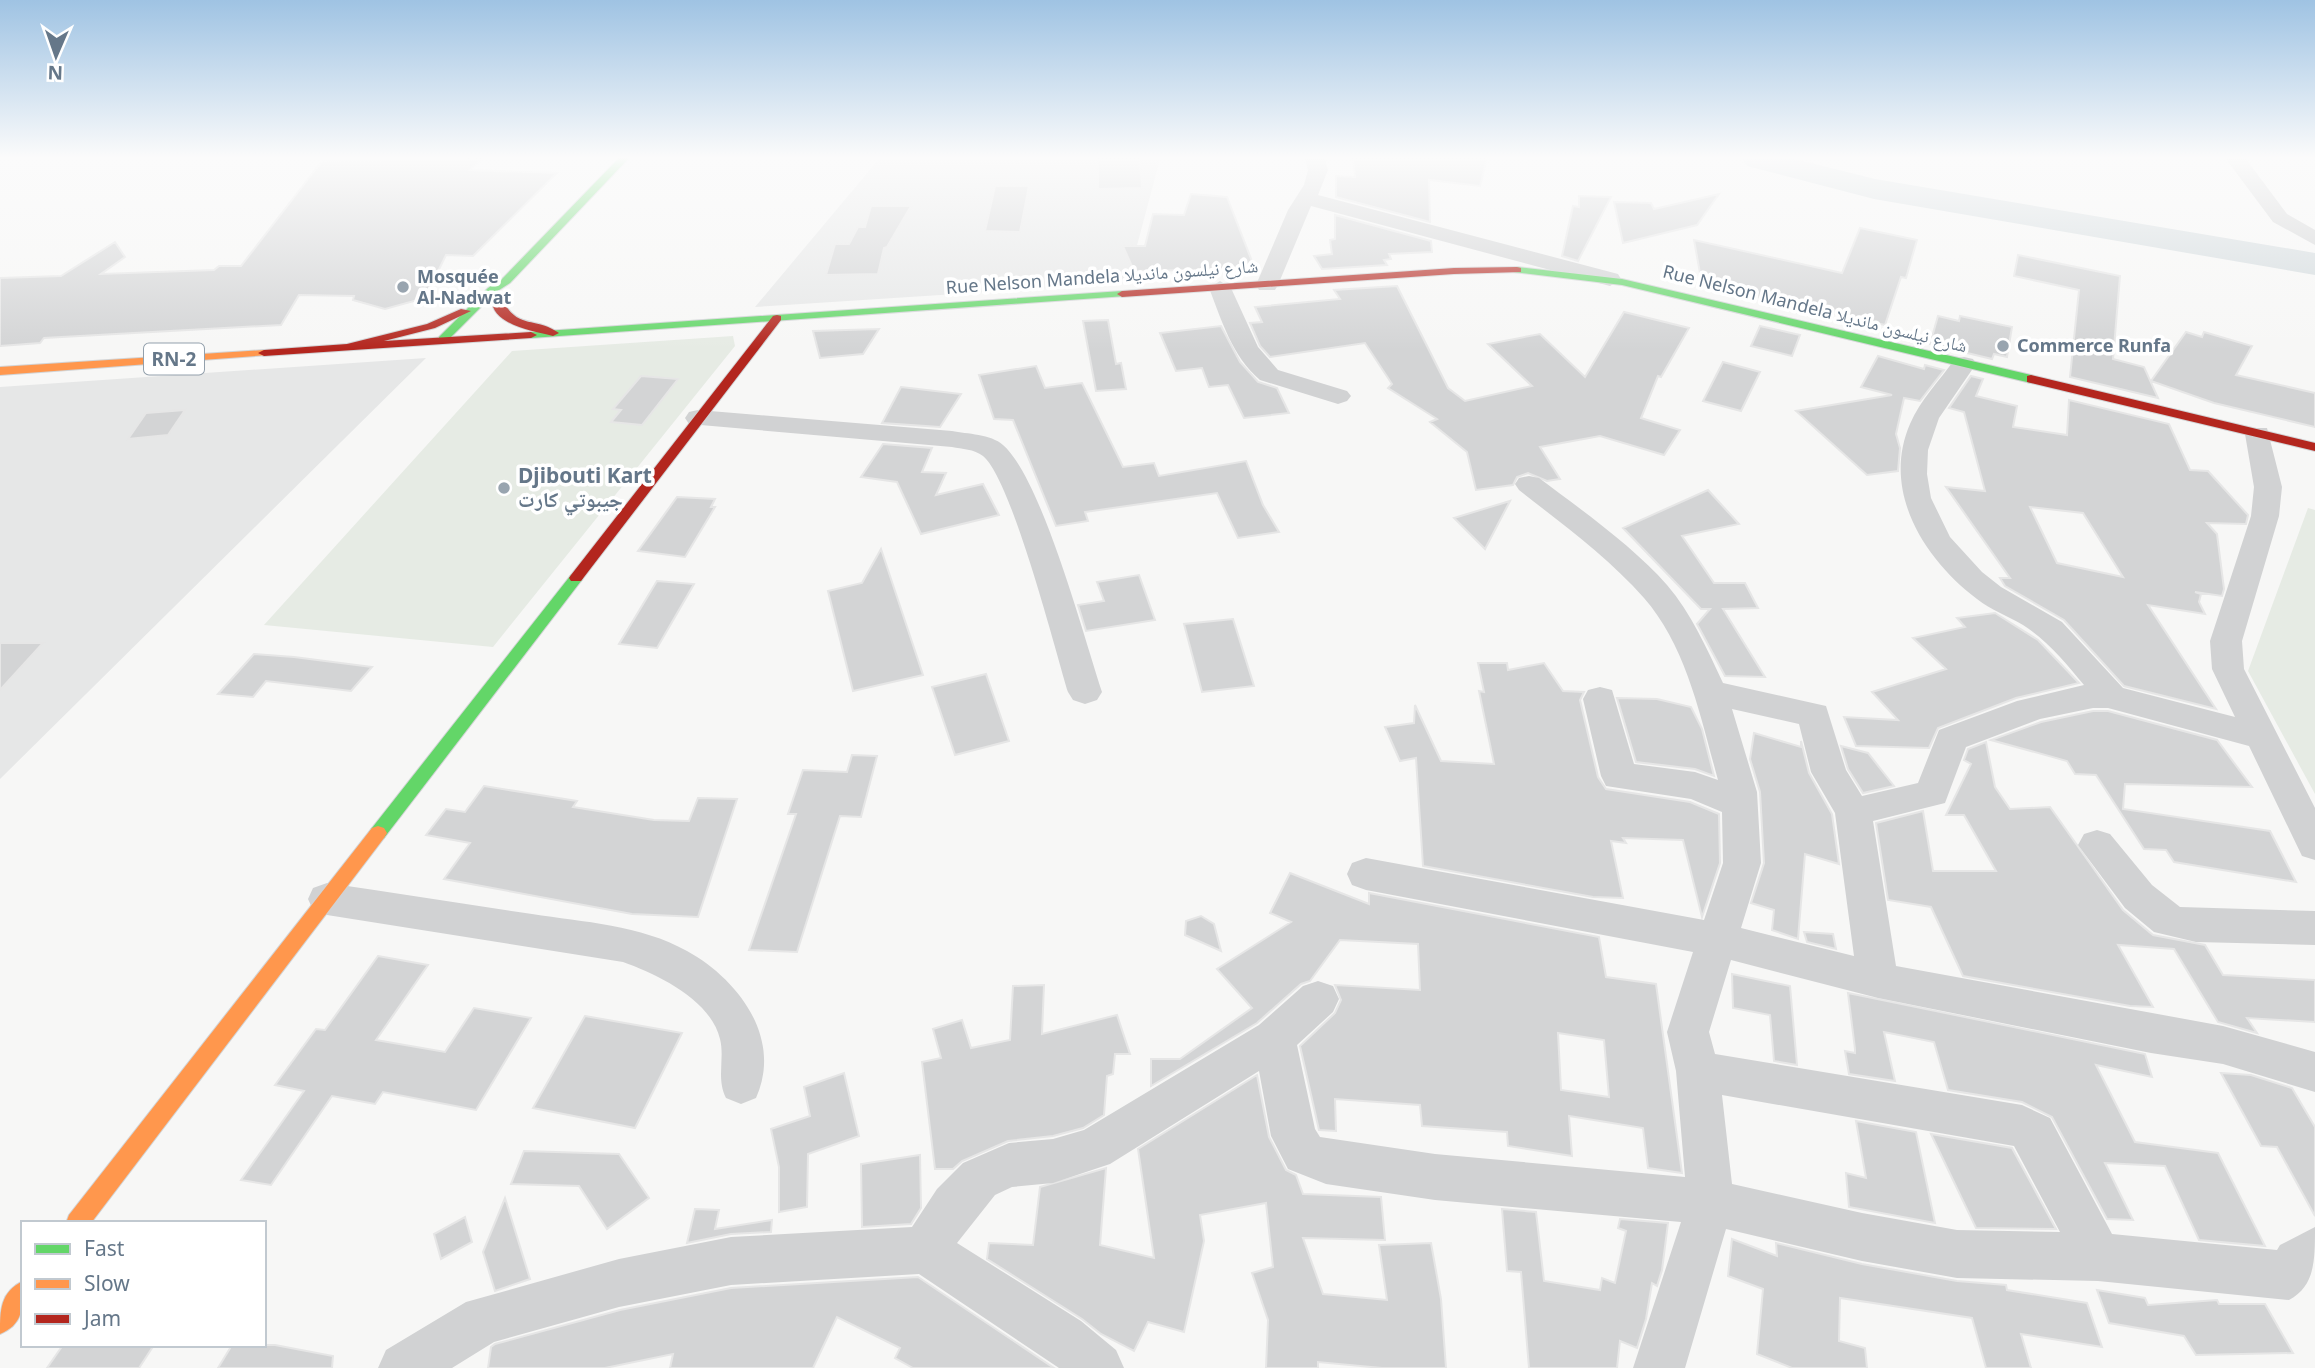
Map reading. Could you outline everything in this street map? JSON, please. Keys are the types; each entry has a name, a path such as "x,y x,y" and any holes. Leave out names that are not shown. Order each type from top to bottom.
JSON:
{"main road":[{"path":"443,339 489,299 562,223"},
{"name":"Rue Nelson Mandela شارع نيلسون مانديلا","path":"0,371 1496,269 1622,282 2315,447"},
{"path":"489,299 512,321 554,332"},
{"path":"489,299 487,316 503,336"},
{"path":"349,346 431,326 489,299"},
{"path":"79,1221 777,318"},
{"path":"0,1322 21,1296"}],"street":[{"path":"1267,285 1295,223"},
{"path":"1399,223 1622,282"},
{"path":"2288,223 2315,239"},
{"path":"1220,288 1252,357 1261,369 1269,375 1338,396"},
{"path":"1964,364 1922,425 1912,476 1921,512 1936,541 1961,569 1989,594 2039,620 2057,634 2110,696"},
{"path":"698,418 953,439 979,443 994,451 1005,465 1041,556 1085,692"},
{"path":"2258,433 2268,487 2265,516 2226,641 2228,669 2315,845"},
{"path":"1530,484 1587,529 1656,592 1688,640 1710,692 1735,770 1740,804 1742,863 1688,1032 1698,1071 1710,1202 1659,1368"},
{"path":"1710,692 1814,715 1829,772 1853,812 1878,980"},
{"path":"1853,812 1932,793 1951,739 2006,717 2088,696 2110,696 2129,704 2263,737"},
{"path":"1600,699 1619,776 1695,786 1740,804"},
{"path":"2097,845 2144,901 2169,921 2204,925 2315,928"},
{"path":"1366,874 1719,940 1878,980 2151,1034 2223,1045 2315,1072"},
{"path":"327,900 625,945 671,962 715,993 741,1035 741,1084"},
{"path":"925,1250 954,1206 979,1179 1009,1165 1053,1161 1094,1149 1274,1038 1318,999"},
{"path":"1274,1038 1294,1136 1304,1153 1326,1162 1435,1177 1710,1202 1862,1237 1957,1254 2098,1256 2289,1276 2297,1262 2315,1251"},
{"path":"1698,1071 2022,1126 2034,1133 2098,1256"},
{"path":"404,1368 484,1320 619,1283 731,1261 925,1250 1063,1339 1098,1368"}],"shaded area":[{"path":"826,223 1143,223 1127,283 755,307"},
{"name":"Djibouti Kart جيبوتي كارت","path":"733,336 735,346 493,647 264,625 512,351"},
{"path":"426,358 0,779 0,387"},
{"path":"2308,508 2315,510 2315,794 2248,671"}],"building":[{"path":"274,223 507,223 473,256 446,255 425,298 385,309 353,300 354,296 299,295 281,325 44,338 40,343 0,346 0,278 61,276 115,242 125,257 101,274 214,270 219,266 241,266"},
{"path":"866,223 901,223 884,248 878,274 826,275 835,244 849,244 858,227 865,227"},
{"path":"987,223 1022,223 1020,232 985,231"},
{"path":"1151,223 1237,223 1255,269 1134,271 1123,246 1145,246"},
{"path":"1335,223 1364,223 1431,241 1432,252 1389,254 1391,259 1384,260 1387,265 1322,269 1314,256 1332,254 1330,240 1335,239"},
{"path":"1569,223 1598,223 1578,261 1562,256"},
{"path":"1619,223 1699,223 1697,225 1623,243"},
{"path":"1860,228 1917,240 1906,278 1901,277 1885,325 1811,308 1808,315 1768,306 1771,300 1730,291 1732,287 1702,284 1694,240 1842,273"},
{"path":"2018,255 2120,276 2113,359 2144,367 2158,398 2070,377 2079,290 2014,276"},
{"path":"1397,286 1448,388 1465,401 1532,386 1488,344 1540,334 1585,377 1624,312 1689,328 1661,377 1658,376 1641,418 1680,430 1664,455 1600,436 1540,447 1560,479 1547,481 1528,473 1517,477 1513,485 1476,490 1467,452 1430,422 1437,419 1388,388 1392,384 1365,343 1270,357 1260,346 1250,323 1262,322 1255,307 1340,299 1334,290"},
{"path":"1938,316 1959,321 1960,316 2012,327 2007,357 1994,354 1992,359 1930,344"},
{"path":"1108,320 1116,364 1121,363 1126,389 1096,391 1083,321"},
{"path":"1221,326 1240,362 1258,382 1277,388 1289,413 1244,418 1228,385 1209,387 1202,368 1176,371 1160,333"},
{"path":"1760,326 1800,335 1792,356 1751,346"},
{"path":"879,329 863,354 820,358 813,331"},
{"path":"2186,332 2202,337 2204,332 2252,346 2236,375 2315,393 2315,427 2214,403 2151,381"},
{"path":"1878,356 1924,369 1925,365 1944,370 1920,401 1904,398 1896,434 1900,448 1898,471 1867,475 1796,411 1892,395 1861,387"},
{"path":"1723,362 1760,372 1741,411 1703,401"},
{"path":"1036,366 1045,388 1082,383 1123,467 1154,463 1159,476 1246,461 1263,505 1279,532 1238,538 1217,493 1085,512 1088,521 1056,526 1013,420 994,419 979,375"},
{"path":"641,376 678,379 642,425 611,422 621,410 613,409"},
{"path":"1971,376 1983,379 1976,396 2017,406 2013,427 2067,435 2069,400 2169,424 2190,470 2208,471 2248,515 2246,524 2207,523 2217,534 2224,589 2222,596 2195,592 2201,594 2199,602 2205,614 2148,605 2216,709 2124,686 2064,620 2005,586 2000,578 2010,578 1946,487 1985,491 1964,412 1949,408","holes":["2030,507 2083,513 2123,577 2057,563"]},
{"path":"901,387 961,394 940,427 882,423"},
{"path":"185,410 168,435 128,439 146,413"},
{"path":"883,444 932,448 922,472 946,473 936,495 983,484 999,515 921,534 897,482 861,477"},
{"path":"1708,490 1739,524 1682,536 1714,583 1745,583 1758,608 1723,609 1765,677 1725,676 1697,624 1710,609 1701,609 1623,528"},
{"path":"677,497 715,499 711,507 715,507 685,557 638,551"},
{"path":"1510,501 1485,549 1454,518"},
{"path":"881,549 923,675 853,691 828,591 862,583"},
{"path":"1139,575 1155,620 1086,631 1078,605 1104,601 1097,582"},
{"path":"657,581 694,584 657,648 619,644"},
{"path":"1995,613 2038,640 2079,683 2016,698 1938,728 1929,748 1856,746 1844,717 1898,720 1872,692 1946,669 1913,638 1965,627 1957,618"},
{"path":"1233,619 1254,686 1202,692 1184,624"},
{"path":"0,643 43,643 0,690"},
{"path":"254,654 372,667 351,691 266,681 253,697 218,694"},
{"path":"1478,663 1507,663 1508,670 1544,663 1563,691 1584,692 1580,700 1598,777 1606,789 1690,802 1719,814 1720,863 1702,917 1683,840 1623,838 1626,843 1611,841 1623,898 1593,897 1423,866 1416,758 1400,761 1385,727 1414,723 1415,705 1441,761 1494,764 1479,691 1484,692"},
{"path":"986,674 1009,741 955,755 932,687"},
{"path":"1617,698 1657,699 1691,707 1702,729 1714,776 1695,769 1636,762"},
{"path":"2093,711 2108,711 2217,740 2252,787 2125,784 2123,809 2270,831 2296,882 2174,862 2166,850 2144,849 2096,775 2075,774 2067,761 1991,740 2041,722"},
{"path":"1754,733 1801,747 1801,741 1809,773 1832,814 1839,864 1805,854 1798,939 1772,930 1774,910 1751,903 1764,863 1760,792 1750,759"},
{"path":"1986,742 1995,787 2010,809 2050,807 2123,910 2153,935 2205,945 2223,975 2315,980 2315,1022 2247,1018 2257,1033 2218,1022 2174,949 2118,945 2153,1007 2130,1006 1963,976 1931,907 1888,900 1876,823 1923,811 1933,871 1996,871 1964,815 1946,815 1971,764 1964,760 1968,749"},
{"path":"1841,746 1868,753 1894,786 1863,793 1848,769"},
{"path":"852,755 877,756 861,817 840,816 797,952 749,950 796,814 788,814 803,770 847,772"},
{"path":"484,786 577,801 573,807 654,820 689,821 698,798 737,799 698,917 632,914 444,879 470,843 426,835 446,809 465,812"},
{"path":"1290,873 1369,904 1369,893 1599,937 1606,977 1656,984 1682,1173 1648,1168 1643,1128 1569,1116 1572,1156 1508,1146 1507,1132 1422,1126 1420,1105 1335,1099 1336,1131 1319,1130 1300,1046 1335,1013 1341,1000 1335,985 1420,990 1418,944 1340,940 1310,981 1301,984 1257,1023 1151,1086 1151,1059 1180,1059 1252,1008 1217,969 1291,922 1270,913","holes":["1558,1033 1604,1040 1609,1097 1561,1090"]},
{"path":"1201,916 1214,924 1221,951 1185,935 1186,921"},
{"path":"1804,932 1833,934 1836,949 1807,942"},
{"path":"378,956 428,965 376,1040 445,1052 474,1008 531,1018 476,1110 383,1092 375,1104 332,1096 271,1185 241,1180 304,1091 275,1085 316,1029 325,1030"},
{"path":"1732,974 1790,986 1797,1065 1774,1061 1770,1015 1733,1008"},
{"path":"1044,985 1042,1034 1117,1015 1130,1054 1115,1054 1113,1074 1107,1076 1104,1115 1083,1128 1053,1136 1008,1141 962,1161 953,1169 935,1169 922,1062 941,1058 933,1029 962,1020 971,1048 1010,1040 1013,986"},
{"path":"1848,993 2145,1054 2152,1077 2096,1065 2135,1142 2218,1153 2265,1246 2199,1240 2165,1166 2105,1163 2133,1220 2107,1219 2052,1117 2022,1102 1948,1090 1934,1042 1884,1032 1895,1081 1849,1074 1845,1051 1855,1053 1855,1049"},
{"path":"585,1016 682,1033 635,1128 533,1108"},
{"path":"844,1073 859,1136 808,1154 807,1207 779,1212 779,1167 771,1129 810,1116 804,1087"},
{"path":"2221,1073 2251,1075 2292,1088 2315,1127 2315,1216 2277,1147 2261,1146"},
{"path":"1257,1075 1269,1137 1286,1170 1296,1175 1303,1194 1381,1197 1385,1240 1303,1238 1323,1294 1387,1300 1379,1245 1431,1243 1441,1299 1446,1368 1382,1368 1318,1362 1318,1368 1266,1368 1268,1320 1252,1273 1273,1267 1266,1203 1200,1215 1204,1241 1184,1332 1148,1322 1134,1351 1101,1334 987,1259 989,1243 1033,1245 1040,1187 1106,1168 1100,1245 1154,1258 1138,1149"},
{"path":"1856,1121 1916,1132 1935,1223 1849,1207 1846,1173 1866,1178"},
{"path":"1931,1134 2012,1148 2056,1229 1976,1228"},
{"path":"524,1151 619,1154 649,1198 607,1229 579,1186 511,1184"},
{"path":"920,1155 921,1208 911,1224 862,1227 861,1164"},
{"path":"505,1198 530,1279 495,1291 483,1252"},
{"path":"695,1209 719,1210 715,1229 772,1220 771,1232 731,1234 687,1243"},
{"path":"1502,1209 1536,1212 1544,1281 1600,1290 1602,1278 1615,1283 1626,1231 1618,1228 1620,1219 1668,1223 1662,1270 1657,1286 1652,1283 1646,1319 1637,1348 1620,1341 1617,1368 1529,1368 1521,1272 1507,1271"},
{"path":"465,1217 472,1242 441,1259 434,1234"},
{"path":"1732,1239 1777,1256 1776,1243 1862,1264 1957,1281 2006,1285 2007,1290 2087,1303 2102,1347 2021,1334 2031,1368 1986,1368 1972,1318 1840,1298 1839,1341 1865,1348 1867,1368 1792,1368 1757,1354 1763,1289 1728,1276"},
{"path":"918,1277 1054,1368 913,1368 895,1358 900,1348 837,1317 813,1368 670,1368 673,1354 605,1368 488,1368 491,1347 495,1344 620,1310 731,1288"},
{"path":"2097,1290 2145,1298 2148,1305 2217,1300 2219,1304 2265,1304 2293,1353 2196,1355 2184,1336 2109,1323"},
{"path":"275,1345 333,1356 332,1368 218,1368 231,1347"},
{"path":"62,1347 153,1347 139,1368 47,1368"}],"waterway":[{"path":"2073,223 2315,264"}],"traffic: fast":[{"path":"443,339 492,290 506,281 562,223"},
{"path":"1517,270 1622,282 2031,379"},
{"path":"531,335 1122,294"},
{"path":"378,833 576,578"}],"traffic: slow":[{"path":"0,371 264,353"},
{"path":"79,1221 378,833"},
{"path":"0,1322 21,1296"}],"traffic: jam":[{"path":"1122,294 1454,271 1517,270"},
{"path":"496,298 499,307 510,319 553,333"},
{"path":"349,347 431,326 465,311"},
{"path":"576,578 777,318"},
{"path":"264,353 531,335"},
{"path":"2031,379 2315,447"}],"place":[{"name":"Mosquée Al-Nadwat","path":"403,287"},
{"name":"Commerce Runfa","path":"2003,346"},
{"name":"Djibouti Kart جيبوتي كارت","path":"504,488"}]}
